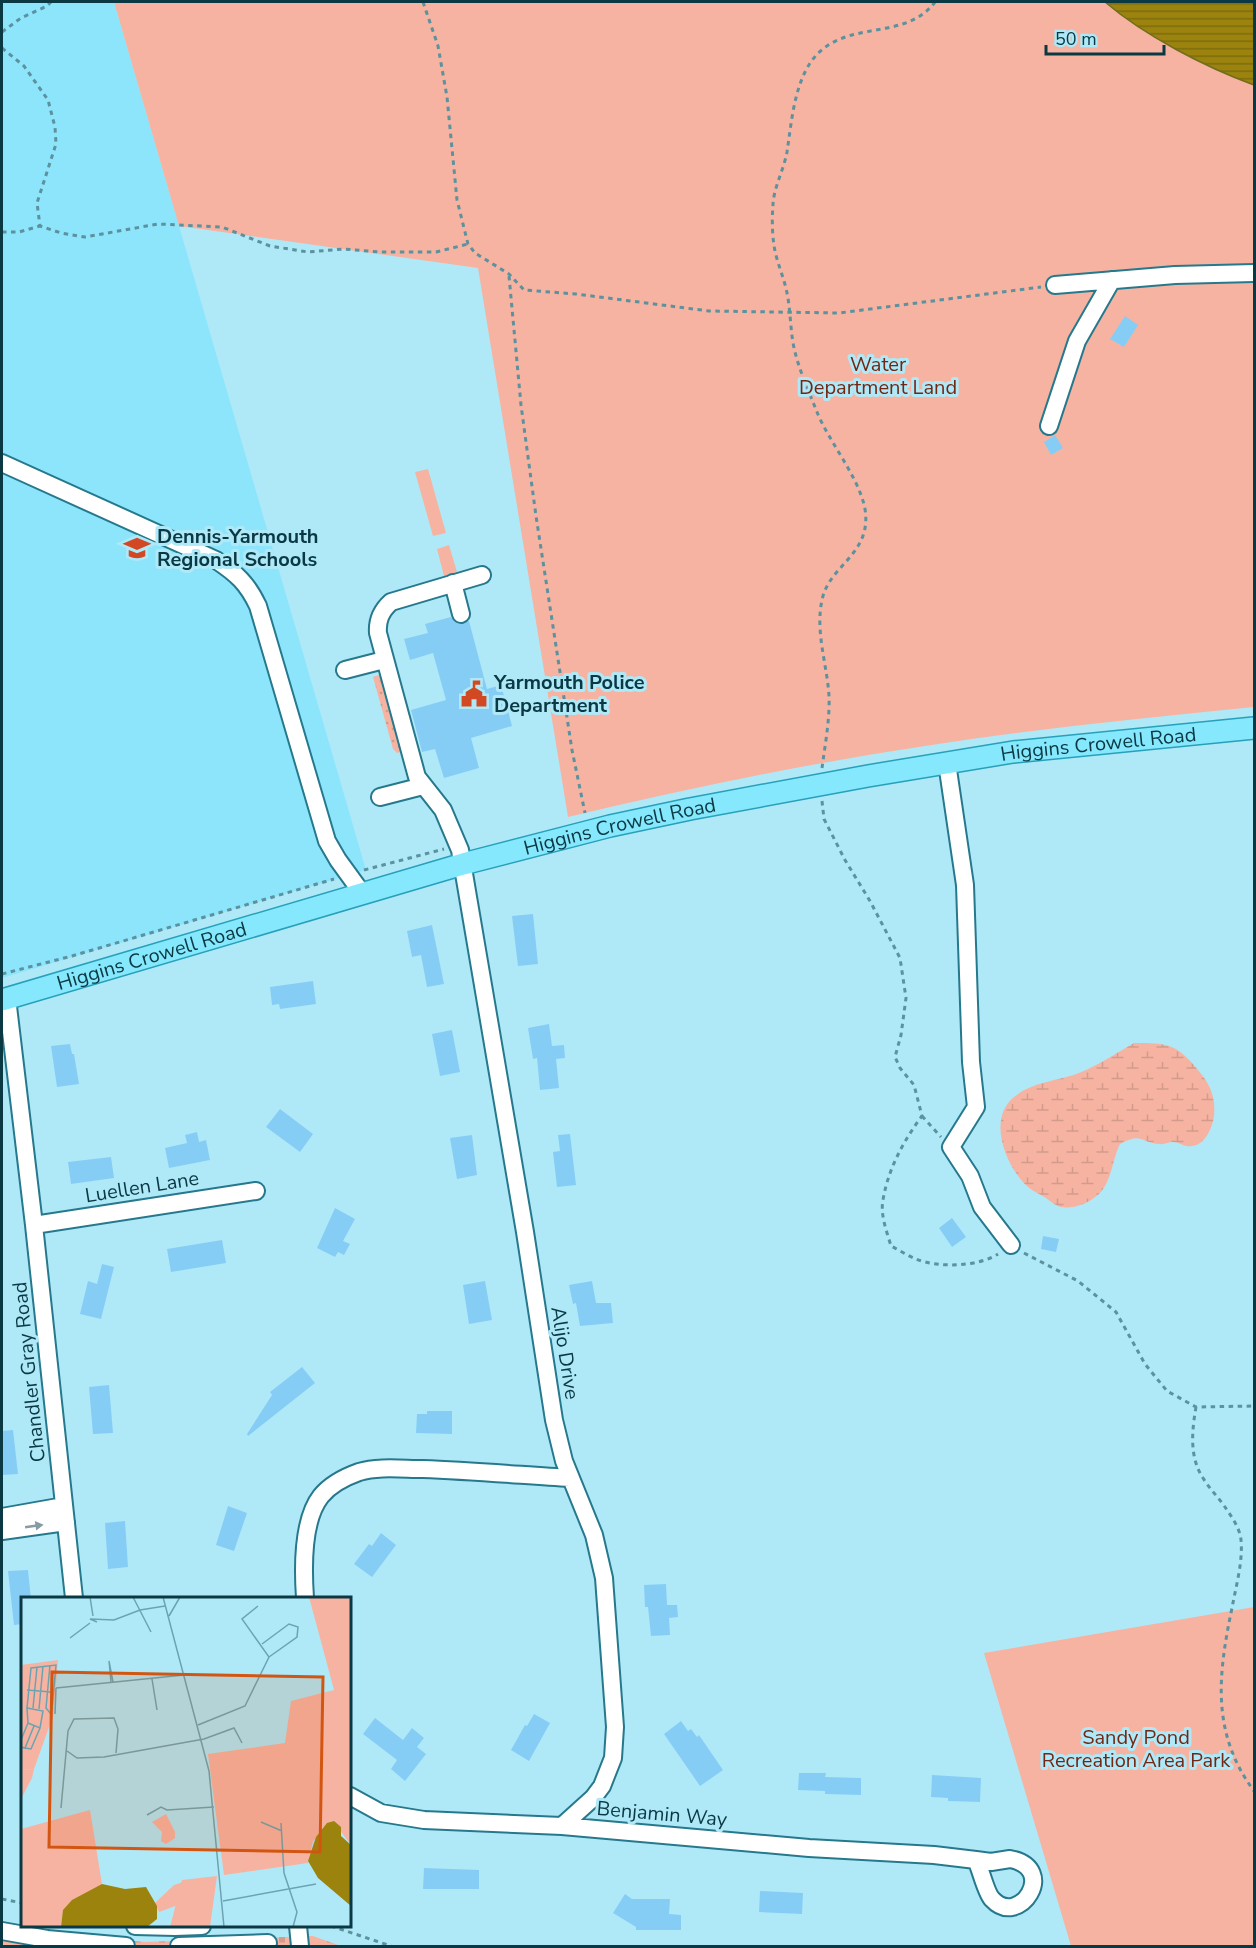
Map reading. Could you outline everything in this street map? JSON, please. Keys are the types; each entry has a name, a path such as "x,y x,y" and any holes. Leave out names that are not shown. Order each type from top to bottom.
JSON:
{"main road":[{"name":"Higgins Crowell Road","path":"4,999 361,882 463,864 690,809 820,784 1013,752 1254,728"}],"street":[{"path":"1055,285 1175,275 1254,273"},
{"path":"1049,426 1077,341 1112,280"},
{"path":"2,463 216,560 238,575 250,590 258,606 327,841 338,860 361,882"},
{"name":"Alijo Drive","path":"482,574 397,600 381,612 377,626 384,660 417,777 447,818 463,864 554,1420 570,1478 590,1524 602,1560 615,1742 611,1765 602,1786 593,1798 562,1826"},
{"path":"453,583 461,614"},
{"path":"345,670 384,660"},
{"path":"947,763 965,885 971,1062 976,1107 951,1147 970,1176 982,1207 1011,1245"},
{"path":"380,797 423,786"},
{"name":"Chandler Gray Road","path":"4,999 34,1225 74,1597"},
{"name":"Luellen Lane","path":"34,1225 256,1191"},
{"path":"305,1597 304,1543 320,1497 338,1481 361,1472 399,1469 460,1470 570,1478"},
{"path":"2,1517 65,1514"},
{"path":"2,1531 65,1514"},
{"name":"Benjamin Way","path":"351,1797 381,1814 424,1820 562,1826 976,1860"},
{"path":"298,1927 299,1946"},
{"path":"2,1931 36,1938 126,1947"},
{"path":"179,1947 268,1943"}],"path":[{"path":"2,32 21,18 51,2"},
{"path":"423,2 438,46 447,97 457,200 468,244 475,253 509,274 524,290 576,294 709,311 839,313 1055,285"},
{"path":"935,2 928,10 897,27 843,36 822,49 805,72 792,115 786,155 773,202 774,246 791,313 794,350 818,415 856,486 865,509 864,532 855,553 836,573 823,595 820,618 829,696 820,784 824,819 900,958 906,998 901,1035 895,1057 900,1068 914,1085 922,1116 951,1147"},
{"path":"2,48 24,66 48,100 55,127 56,144 37,203 40,226"},
{"path":"2,232 19,232 40,226 61,233 86,237 158,224 222,227 270,246 309,252 343,249 380,252 436,252 468,244"},
{"path":"509,274 521,405 536,516 572,750 585,805 586,833"},
{"path":"361,882 447,848"},
{"path":"2,974 72,956 326,881"},
{"path":"922,1116 901,1149 891,1171 882,1202 885,1227 891,1246 917,1260 951,1266 988,1260 1011,1245 1078,1281 1116,1312 1145,1364 1167,1391 1196,1407 1254,1406"},
{"path":"1196,1407 1192,1430 1195,1457 1201,1476 1232,1518 1241,1538 1239,1572 1222,1659 1222,1701 1225,1737 1237,1766 1254,1791"},
{"path":"2,1899 21,1903"},
{"path":"334,1927 391,1947"}],"shaded area":[{"name":"Dennis-Yarmouth Regional Schools","path":"2,2 114,2 366,870 2,978"},
{"path":"1105,2 1254,2 1254,85 1176,49 1138,27"}],"green space":[{"name":"Water Department Land","path":"114,2 1105,2 1138,27 1176,50 1254,85 1254,707 1048,729 880,753 746,778 568,817 478,268 179,226"},
{"path":"428,469 446,533 433,536 415,472"},
{"path":"449,545 457,572 444,576 437,549"},
{"path":"379,675 382,678 401,752 397,753 393,749 373,677"},
{"path":"1134,1043 1170,1046 1183,1054 1198,1070 1206,1080 1213,1097 1214,1116 1209,1132 1202,1142 1192,1146 1177,1142 1159,1144 1137,1138 1127,1140 1120,1144 1107,1183 1099,1194 1077,1206 1057,1206 1029,1188 1012,1166 1002,1142 1000,1129 1006,1106 1022,1091 1077,1074"},
{"name":"Sandy Pond Recreation Area Park","path":"1254,1607 1254,1946 1071,1946 984,1653"},
{"path":"2,1924 22,1929 144,1942 313,1936 341,1946 2,1946"}],"building":[{"path":"1125,316 1138,325 1124,347 1110,339"},
{"path":"1055,435 1063,448 1051,455 1044,442"},
{"name":"Yarmouth Police Department","path":"451,617 459,624 469,621 487,689 501,685 512,726 471,738 479,768 444,778 435,749 422,752 411,710 446,700 433,653 410,660 404,639 428,633 425,624"},
{"path":"533,914 538,964 518,966 512,916"},
{"path":"432,925 444,984 427,987 421,955 412,957 407,931"},
{"path":"313,981 316,1004 280,1009 279,1004 272,1005 270,987"},
{"path":"549,1024 552,1046 564,1045 565,1058 556,1059 559,1088 540,1090 537,1058 533,1059 528,1028"},
{"path":"452,1030 460,1072 440,1076 432,1034"},
{"path":"70,1044 79,1084 57,1087 51,1046"},
{"path":"280,1109 313,1134 300,1152 266,1127"},
{"path":"197,1132 199,1142 206,1140 210,1160 169,1168 165,1148 187,1143 185,1135"},
{"path":"570,1134 576,1185 557,1187 553,1152 560,1151 558,1135"},
{"path":"472,1135 477,1175 457,1179 450,1138"},
{"path":"111,1157 114,1178 71,1184 68,1162"},
{"path":"335,1208 355,1219 343,1241 350,1244 344,1255 338,1252 335,1257 317,1248"},
{"path":"952,1218 966,1237 952,1247 939,1228"},
{"path":"1043,1236 1059,1239 1056,1252 1041,1249"},
{"path":"222,1240 226,1263 171,1272 167,1249"},
{"path":"102,1264 114,1267 101,1319 80,1314 88,1281 97,1284"},
{"path":"485,1281 492,1320 469,1324 463,1285"},
{"path":"592,1281 596,1303 611,1303 613,1323 580,1326 576,1303 573,1304 569,1285"},
{"path":"302,1367 315,1383 248,1436 247,1434 272,1395 270,1392"},
{"path":"109,1385 113,1433 93,1434 89,1387"},
{"path":"427,1411 452,1411 452,1434 416,1433 417,1414 427,1414"},
{"path":"13,1430 18,1474 2,1475 2,1431"},
{"path":"228,1506 247,1513 234,1551 216,1545"},
{"path":"125,1521 128,1567 108,1569 105,1523"},
{"path":"381,1533 396,1545 372,1577 354,1564 369,1544 372,1546"},
{"path":"28,1570 31,1597 21,1597 21,1624 14,1625 8,1571"},
{"path":"666,1584 667,1605 677,1605 678,1617 669,1618 670,1635 651,1636 648,1607 645,1607 644,1585"},
{"path":"534,1714 550,1723 529,1761 511,1750"},
{"path":"375,1718 403,1740 412,1728 424,1738 417,1747 426,1754 405,1781 391,1769 397,1760 363,1734"},
{"path":"681,1721 688,1731 691,1729 697,1737 699,1735 723,1770 700,1786 664,1734"},
{"path":"799,1773 826,1773 825,1777 861,1778 861,1795 825,1794 825,1791 798,1790"},
{"path":"932,1775 981,1778 980,1802 948,1801 948,1798 931,1797"},
{"path":"424,1868 479,1870 479,1889 423,1889"},
{"path":"760,1891 803,1893 802,1914 759,1912"},
{"path":"625,1894 632,1899 670,1899 669,1914 681,1915 681,1930 636,1930 636,1927 613,1913"}],"place":[{"name":"Dennis-Yarmouth Regional Schools","path":"137,548"},
{"name":"Yarmouth Police Department","path":"474,694"}]}
